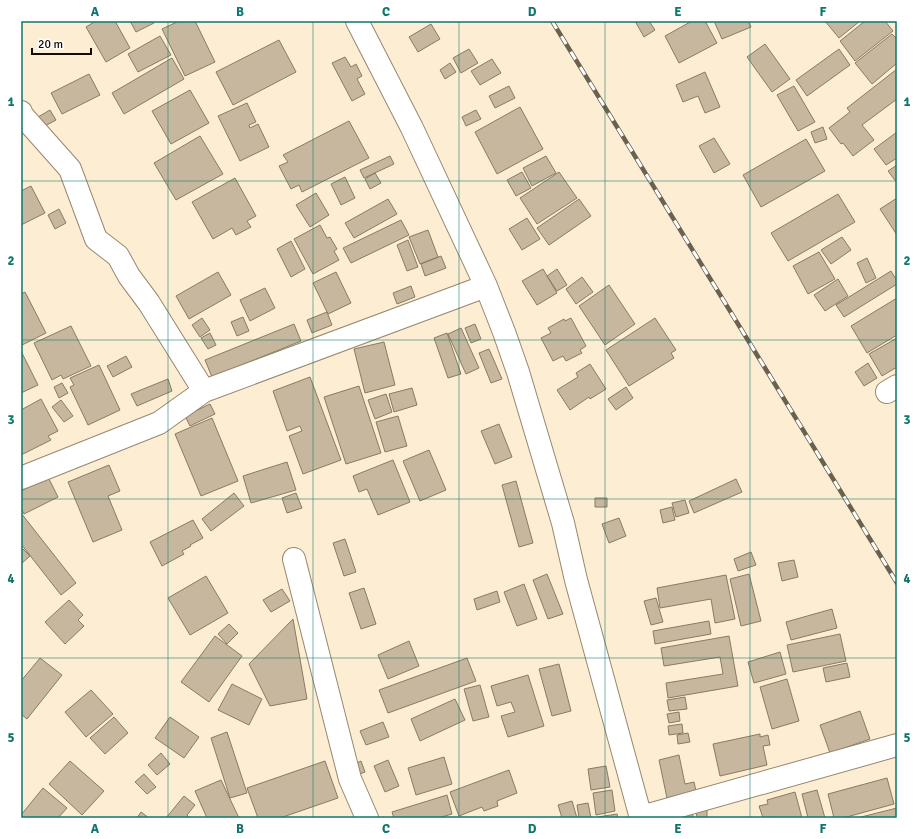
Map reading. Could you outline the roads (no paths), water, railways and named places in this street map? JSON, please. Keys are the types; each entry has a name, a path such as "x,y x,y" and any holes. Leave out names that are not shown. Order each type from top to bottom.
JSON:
{"street":[{"path":"357,21 412,128 486,286 504,332 518,372 563,523 576,580 641,817 897,745"},
{"path":"21,112 70,169 96,239 118,256 129,276 149,303 204,391"},
{"path":"21,478 159,423 204,391 486,286"},
{"path":"294,559 350,779 367,818"}],"railway":[{"path":"552,21 897,583"}]}
